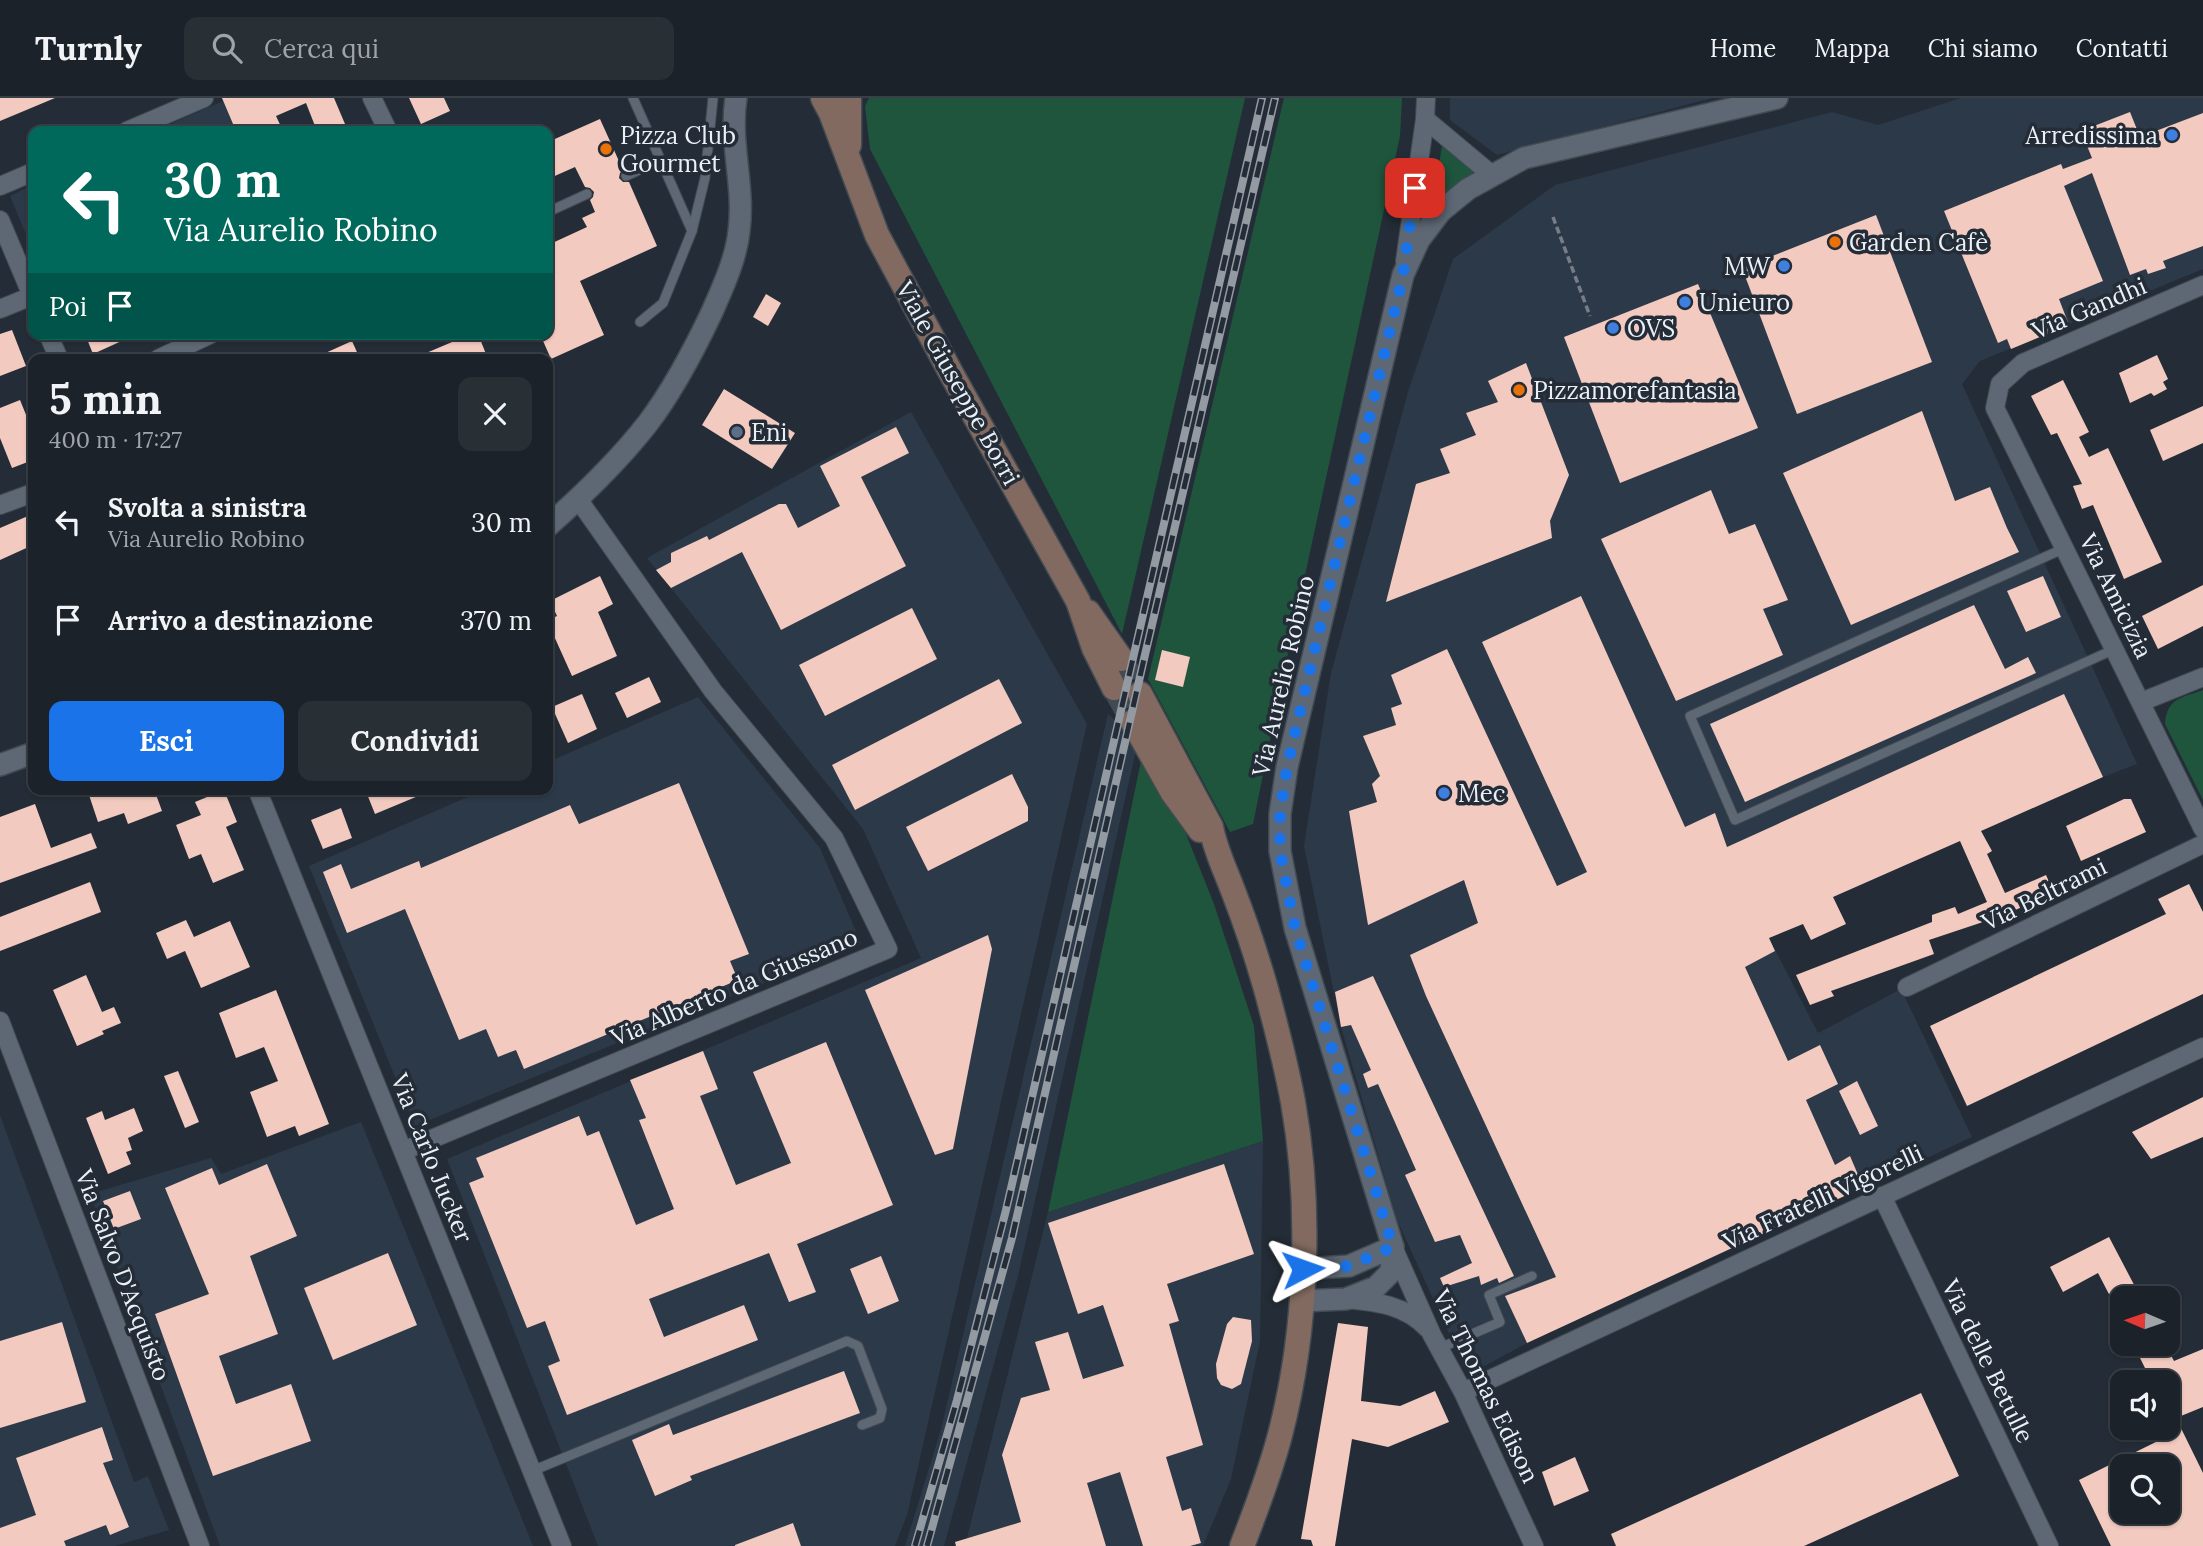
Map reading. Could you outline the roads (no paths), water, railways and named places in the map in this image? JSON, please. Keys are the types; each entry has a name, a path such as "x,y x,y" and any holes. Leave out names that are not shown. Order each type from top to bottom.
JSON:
{"main road":[{"name":"Viale Giuseppe Borri","path":"823,98 877,235 1078,601 1098,657 1114,688"},
{"name":"Viale Giuseppe Borri","path":"849,98 849,159"},
{"name":"Viale Giuseppe Borri","path":"1078,601 1104,632 1121,659"},
{"path":"1140,694 1208,820 1214,846 1254,948 1290,1086 1301,1170 1303,1269 1293,1366 1280,1434 1242,1546"},
{"path":"1133,722 1179,803 1214,846"}],"street":[{"path":"139,126 204,98"},
{"path":"372,98 386,126"},
{"name":"Via Aurelio Robino","path":"1393,1247 1295,928 1280,851 1280,814 1287,767 1403,275 1426,98"},
{"name":"Via Aurelio Robino","path":"1403,275 1419,240 1441,211 1468,189 1524,158 1777,98"},
{"path":"553,522 578,499 648,423 692,355 726,282 739,233 741,194 734,144 737,102"},
{"path":"1425,119 1492,175"},
{"path":"0,186 28,174"},
{"path":"0,220 28,285"},
{"name":"Via Gandhi","path":"2000,384 2023,363 2203,285"},
{"path":"0,309 28,299"},
{"path":"169,354 198,340"},
{"name":"Via Amicizia","path":"2000,384 1995,408 2203,829"},
{"path":"0,505 28,495"},
{"name":"Via Alberto da Giussano","path":"402,1151 888,949 834,838 713,691 578,499"},
{"path":"2141,702 2203,677"},
{"path":"0,765 28,755"},
{"name":"Via Carlo Jucker","path":"259,795 562,1546"},
{"name":"Via Beltrami","path":"1907,988 2203,845"},
{"name":"Via Salvo D'Acquisto","path":"0,1021 200,1546"},
{"name":"Via Fratelli Vigorelli","path":"1463,1392 2203,1047"},
{"name":"Via delle Betulle","path":"1882,1196 2049,1546"},
{"path":"1303,1269 1349,1266 1393,1247 1391,1272 1376,1287 1346,1299"},
{"name":"Via Thomas Edison","path":"1393,1247 1534,1546"},
{"path":"1301,1301 1346,1299 1378,1302 1418,1318 1436,1341"}],"lane":[{"path":"633,98 692,231"},
{"path":"640,322 663,303 692,231 705,178 713,98"},
{"path":"626,176 661,160"},
{"path":"553,210 587,194"},
{"path":"2065,548 1690,716 1735,820 2115,649"},
{"path":"1436,1341 1500,1322 1489,1295 1532,1276"},
{"path":"531,1471 847,1341 858,1346 882,1409 880,1418 862,1425"}],"tunnel":[{"path":"1121,659 1140,694"},
{"path":"1114,688 1133,722"}],"railway":[{"path":"915,1546 957,1400 1006,1210 1262,98"},
{"path":"927,1546 1012,1238 1275,98"}],"place":[{"name":"Arredissima","path":"2172,135"},
{"name":"Pizza Club Gourmet","path":"606,149"},
{"name":"Garden Cafè","path":"1835,242"},
{"name":"MW","path":"1784,266"},
{"name":"Unieuro","path":"1685,302"},
{"name":"OVS","path":"1613,328"},
{"name":"Pizzamorefantasia","path":"1519,390"},
{"name":"Eni","path":"737,432"},
{"name":"Mec","path":"1444,793"}]}
